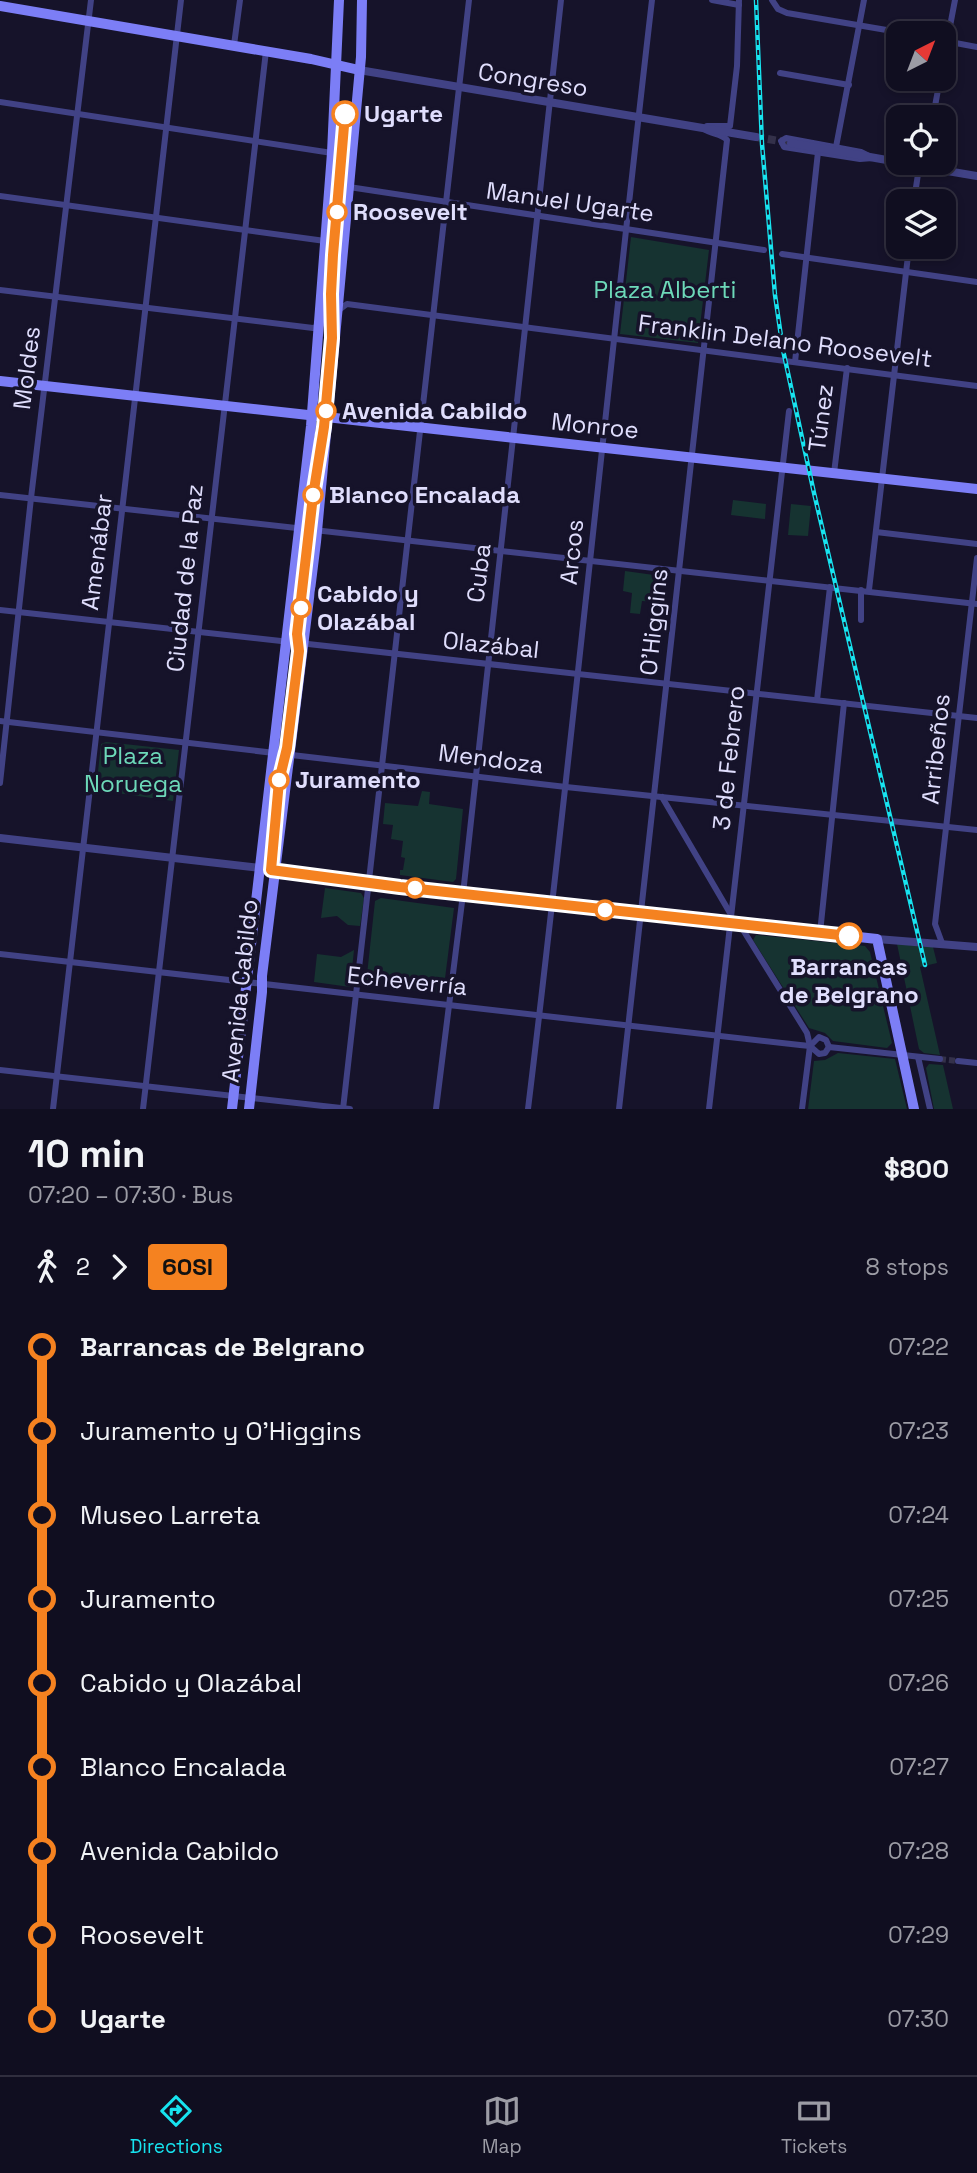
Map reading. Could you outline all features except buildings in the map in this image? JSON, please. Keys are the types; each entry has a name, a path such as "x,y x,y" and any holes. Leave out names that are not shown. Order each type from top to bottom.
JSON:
{"main road":[{"name":"Avenida Cabildo","path":"249,1109 262,985 274,754 323,324 338,0"},
{"name":"Avenida Cabildo","path":"232,1109 247,983 291,756 305,643 339,309 362,0"},
{"path":"0,6 234,45 355,69"},
{"name":"Monroe","path":"0,381 977,489"},
{"path":"267,869 463,894 733,921 877,939 915,1109"}],"street":[{"name":"Moldes","path":"0,783 3,722 20,612 31,498 91,0"},
{"name":"Amenábar","path":"53,1109 181,0"},
{"path":"234,45 240,0"},
{"path":"0,1070 345,1109 469,0"},
{"name":"Cuba","path":"436,1109 463,894 561,0"},
{"name":"Arcos","path":"528,1109 554,904 613,339 652,0"},
{"path":"712,0 739,2"},
{"path":"772,0 778,9 788,13 886,30"},
{"path":"836,147 864,0"},
{"path":"950,21 955,0"},
{"name":"Congreso","path":"701,127 730,126 737,66 739,2"},
{"path":"956,43 977,47"},
{"name":"Ciudad de la Paz","path":"142,1109 265,51"},
{"name":"Congreso","path":"355,69 756,137"},
{"path":"780,73 849,85"},
{"path":"0,102 332,153"},
{"name":"Congreso","path":"701,127 711,134 724,136 727,140"},
{"path":"786,138 836,147 861,152 873,158 859,159 784,147 781,141 786,138"},
{"name":"O'Higgins","path":"619,1109 658,797 667,684 727,140"},
{"path":"790,143 886,160"},
{"path":"795,362 818,152"},
{"path":"956,172 977,176"},
{"name":"Manuel Ugarte","path":"329,187 349,187 764,250"},
{"path":"0,196 325,241"},
{"path":"782,254 977,282"},
{"path":"860,620 876,532 908,259"},
{"path":"0,290 234,318 323,324 339,309"},
{"name":"Franklin Delano Roosevelt","path":"339,309 346,304 977,386"},
{"name":"Túnez","path":"834,473 847,368"},
{"name":"3 de Febrero","path":"709,1109 733,921 755,693 789,411"},
{"path":"0,495 974,603"},
{"path":"876,532 977,544"},
{"name":"Arribeños","path":"942,943 936,924 977,558"},
{"path":"817,700 830,587"},
{"name":"Olazábal","path":"0,610 977,718"},
{"path":"820,933 844,703"},
{"name":"Mendoza","path":"3,722 566,787 977,830"},
{"path":"658,797 733,921 806,1031 810,1046 802,1109"},
{"path":"0,838 267,869"},
{"path":"877,939 977,947"},
{"name":"Echeverría","path":"0,954 810,1046 819,1054 825,1053 829,1047"},
{"name":"Echeverría","path":"810,1046 819,1037 826,1040 829,1047"},
{"name":"Echeverría","path":"829,1047 940,1059"},
{"path":"918,1057 930,1109"},
{"path":"958,1061 977,1063"}],"green space":[{"name":"Plaza Alberti","path":"631,237 709,250 698,343 620,334"},
{"path":"733,500 766,504 765,519 731,515"},
{"path":"791,504 811,506 808,536 788,535"},
{"path":"625,571 654,575 654,579 661,580 660,589 652,588 656,602 642,601 640,614 630,613 632,593 623,591"},
{"name":"Plaza Noruega","path":"106,742 179,750 173,801 96,790 101,744"},
{"path":"422,791 430,792 429,804 463,809 456,879 453,882 400,875 405,858 401,857 403,841 391,839 393,825 383,824 385,803 418,806"},
{"path":"325,888 361,893 364,898 360,926 348,925 337,916 321,918"},
{"path":"381,898 454,908 443,994 366,984 375,901"},
{"path":"756,935 865,946 870,952 892,1043 887,1048 833,1041 825,1033 809,1028 753,940"},
{"path":"897,944 933,947 937,963 920,967 940,1055 924,1053 919,1049"},
{"path":"354,950 350,987 314,982 317,954 341,957"},
{"path":"838,1053 895,1059 907,1109 808,1109 814,1061 825,1060"},
{"path":"929,1064 943,1065 953,1109 934,1109 926,1068"}],"tunnel":[{"path":"756,137 791,143"},
{"path":"940,1059 958,1061"}],"railway":[{"path":"756,0 762,144 775,295 783,350 925,965"}],"bus line":[{"name":"60SI","path":"345,114 333,255 332,338 324,427 313,496 297,634 299,651 287,748 279,781 271,870 400,887 849,936"}],"place":[{"name":"Ugarte","path":"345,114"},
{"name":"Roosevelt","path":"337,212"},
{"name":"Avenida Cabildo","path":"326,411"},
{"name":"Blanco Encalada","path":"313,495"},
{"name":"Cabido y Olazábal","path":"301,608"},
{"name":"Juramento","path":"279,780"},
{"name":"Barrancas de Belgrano","path":"849,936"}]}
